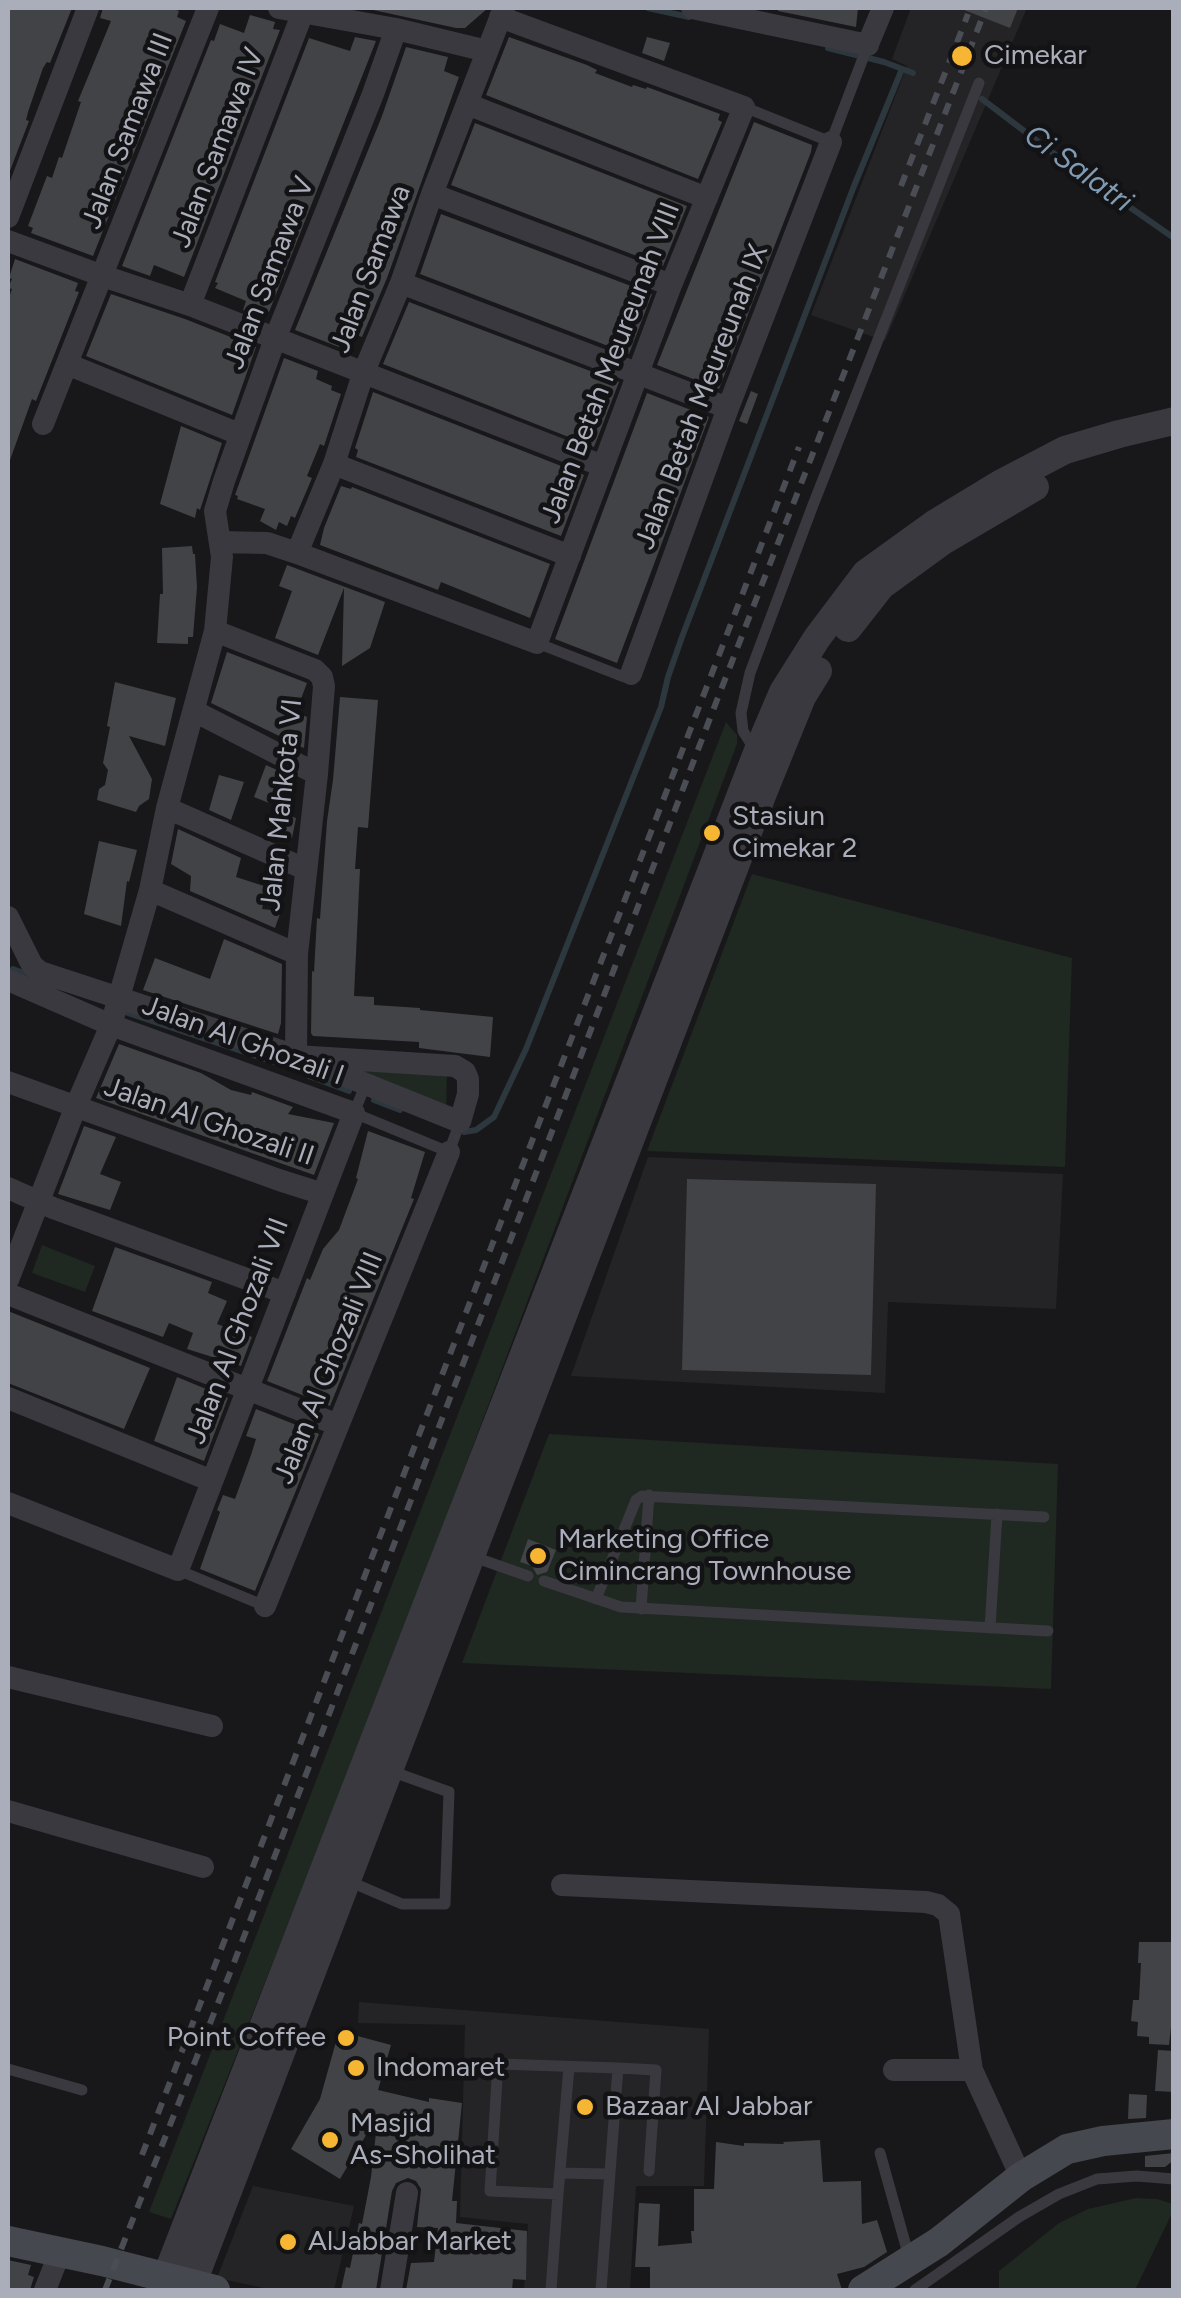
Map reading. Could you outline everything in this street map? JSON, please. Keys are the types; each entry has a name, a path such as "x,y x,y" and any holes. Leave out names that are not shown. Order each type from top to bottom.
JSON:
{"main road":[{"path":"863,2290 913,2276 939,2242 1021,2177 1067,2149 1103,2140 1174,2134"},
{"path":"8,2241 102,2260 185,2286"}],"street":[{"path":"8,217 88,8"},
{"name":"Jalan Samawa III","path":"65,369 208,8"},
{"path":"279,8 396,29 487,51"},
{"path":"692,8 868,44 883,8"},
{"name":"Jalan Samawa IV","path":"190,305 303,12"},
{"path":"502,12 744,107"},
{"name":"Jalan Samawa","path":"298,553 502,12"},
{"name":"Jalan Samawa V","path":"220,542 215,511 239,434 396,29"},
{"path":"468,105 707,198"},
{"name":"Jalan Betah Meureunah VIII","path":"537,643 670,284 744,107"},
{"name":"Jalan Betah Meureunah IX","path":"631,674 831,142"},
{"path":"432,194 670,284"},
{"path":"8,240 190,305 603,466"},
{"path":"401,283 728,408"},
{"path":"44,424 65,369 239,434"},
{"path":"185,2286 471,1556 757,754 783,692 817,638 866,573 934,524 1065,450 1174,422"},
{"path":"185,2286 639,1092 802,697 835,644 881,586 943,541 1068,468 1174,441"},
{"path":"334,464 570,556"},
{"path":"8,1280 114,1011 150,890 167,808 215,631 220,542 267,544 298,553 537,643"},
{"name":"Jalan Mahkota VI","path":"215,631 315,670 322,676 324,686 298,954 296,1056"},
{"path":"194,710 316,774"},
{"path":"167,808 305,869"},
{"path":"150,890 298,954"},
{"path":"8,917 40,972 114,1011"},
{"path":"8,980 296,1056 365,1086 453,1140"},
{"name":"Jalan Al Ghozali I","path":"114,1011 354,1113"},
{"name":"Jalan Al Ghozali VIII","path":"265,1606 453,1140 468,1094 465,1072 455,1066 296,1056"},
{"name":"Jalan Al Ghozali II","path":"8,1082 323,1194"},
{"name":"Jalan Al Ghozali VII","path":"178,1570 354,1113"},
{"path":"8,1188 285,1292"},
{"path":"8,1294 338,1425"},
{"path":"8,1398 212,1481"},
{"path":"8,1503 178,1570"},
{"path":"8,1678 212,1726"},
{"path":"8,1811 203,1868"},
{"path":"562,1885 938,1904 949,1914 972,2070 1021,2177"},
{"path":"894,2070 972,2070"},
{"path":"391,2290 408,2193"},
{"path":"45,2290 60,2252"}],"lane":[{"path":"744,107 831,142 868,44"},
{"path":"757,754 743,731 741,713 750,673 979,83"},
{"path":"537,643 624,677 631,674"},
{"path":"365,1086 354,1113 453,1140"},
{"path":"640,1609 649,1495"},
{"path":"596,1599 636,1500 649,1495 1044,1517"},
{"path":"990,1628 997,1514"},
{"path":"471,1556 528,1576"},
{"path":"178,1570 265,1606"},
{"path":"544,1581 622,1608 1048,1631"},
{"path":"346,1879 402,1904 445,1904 449,1792 388,1770"},
{"path":"558,2194 490,2191 498,2064 656,2070 649,2171"},
{"path":"551,2290 569,2066"},
{"path":"601,2290 618,2068"},
{"path":"8,2069 82,2090"},
{"path":"880,2153 913,2276 1059,2194 1097,2179 1174,2178"},
{"path":"560,2173 610,2174"}],"shaded area":[{"path":"911,8 1027,8 885,341 811,315 907,66 892,59"},
{"path":"726,722 737,735 737,744 377,1701 171,2219 149,2212"},
{"path":"752,874 1072,958 1065,1167 647,1151"},
{"path":"324,1065 447,1073 446,1117"},
{"path":"648,1157 1063,1174 1056,1309 888,1302 885,1393 571,1376"},
{"path":"42,1245 95,1266 85,1292 32,1273"},
{"path":"549,1434 1058,1464 1051,1689 462,1663"},
{"name":"Bazaar Al Jabbar","path":"359,2002 709,2029 704,2186 636,2186 630,2290 524,2290 528,2224 460,2217 465,2025 358,2023"},
{"name":"AlJabbar Market","path":"253,2186 354,2206 334,2290 273,2290 217,2278"},
{"path":"1136,2198 1157,2199 1173,2204 1174,2209 1135,2290 999,2290 999,2271 1059,2223 1088,2209"}],"building":[{"path":"8,8 72,8 50,63 43,68 28,112 29,121 8,176"},
{"path":"103,8 170,8 179,11 177,17 186,21 93,256 31,233 33,228 28,226 47,176 52,178 59,157 62,158 81,102 78,101 111,21 100,18"},
{"path":"364,8 488,8 465,28 456,28"},
{"path":"858,8 856,27 778,11"},
{"path":"959,8 1018,8 1010,28"},
{"path":"250,15 275,22 273,29 280,30 184,277 154,265 150,276 122,266 211,40 214,41 220,24 244,33"},
{"path":"355,37 376,41 269,312 261,309 259,316 243,310 246,301 215,288 215,282 309,38 350,51"},
{"path":"509,37 587,65 597,70 595,73 632,87 647,87 720,114 718,120 722,122 698,179 486,95"},
{"path":"647,37 670,43 664,61 642,53"},
{"path":"406,47 448,57 444,71 459,77 362,337 351,333 349,340 343,337 339,347 295,330"},
{"path":"754,122 812,145 719,389 657,365"},
{"path":"475,123 687,206 663,266 451,185"},
{"path":"441,214 652,294 629,354 420,274"},
{"path":"15,259 78,283 75,291 79,292 8,460 8,300 12,289 8,288"},
{"path":"111,294 256,347 232,415 86,356"},
{"path":"409,302 619,382 594,447 383,364"},
{"path":"284,358 318,371 316,379 341,394 324,446 320,444 307,476 312,478 295,518 291,516 287,526 279,522 276,530 260,521 265,509 235,495"},
{"path":"751,391 758,394 747,424 739,421"},
{"path":"373,392 584,475 561,536 356,457 355,448"},
{"path":"647,393 709,417 617,663 555,639"},
{"path":"181,426 222,443 195,518 160,504"},
{"path":"341,486 550,564 530,618 441,582 438,590 320,545"},
{"path":"192,546 197,587 193,637 188,637 188,644 157,643 163,594 162,548"},
{"path":"287,565 385,602 370,648 342,666 344,588 318,655 275,638 292,591 279,586"},
{"path":"227,652 307,683 296,712 307,717 304,748 211,703"},
{"path":"115,682 176,698 165,746 129,736 152,779 149,799 136,812 97,800 108,770 103,763"},
{"path":"340,697 378,700 368,828 358,827 354,996 374,997 374,1005 493,1017 490,1057 419,1048 419,1042 311,1033 312,971"},
{"path":"266,765 279,771 269,803 254,797"},
{"path":"219,775 244,782 231,820 209,810"},
{"path":"277,812 296,818 292,838 271,830"},
{"path":"178,829 241,858 236,877 267,887 262,909 281,911 275,928 190,891 191,876 171,864"},
{"path":"99,841 137,850 127,881 121,926 84,914"},
{"path":"224,939 282,964 278,1034 143,990 155,958 210,979"},
{"path":"119,1044 201,1073 231,1090 251,1095 252,1092 293,1107 288,1114 334,1123 314,1175 96,1098"},
{"path":"84,1126 116,1137 100,1174 121,1182 110,1210 58,1194"},
{"path":"368,1131 425,1152 411,1198 414,1199 330,1406 267,1381 307,1278 310,1280 323,1249 339,1230 358,1179"},
{"path":"687,1179 876,1184 871,1375 682,1370"},
{"path":"115,1247 212,1282 208,1293 227,1301 217,1324 252,1337 241,1366 187,1349 193,1333 169,1323 163,1337 92,1311"},
{"path":"8,1311 150,1368 124,1429 8,1383"},
{"path":"177,1377 228,1398 204,1461 154,1441"},
{"path":"256,1409 319,1434 255,1591 200,1569 223,1495 235,1499 251,1455 256,1439 246,1436"},
{"name":"Marketing Office Cimincrang Townhouse","path":"528,1539 556,1550 547,1572 537,1575 532,1566 520,1562"},
{"path":"1139,1942 1174,1942 1169,2045 1149,2044 1149,2037 1137,2036 1138,2022 1131,2021 1133,2000 1139,2000"},
{"path":"339,2031 391,2045 378,2090 429,2102 429,2098 462,2103 452,2201 457,2201 456,2223 527,2231 526,2280 513,2279 512,2290 406,2290 411,2263 434,2262 438,2228 417,2227 421,2189 408,2178 396,2183 392,2191 376,2290 341,2290 359,2223 362,2224 378,2115 340,2179 291,2149 320,2099"},
{"path":"1158,2050 1174,2051 1174,2092 1155,2091"},
{"path":"1129,2094 1147,2095 1146,2118 1128,2119"},
{"path":"820,2140 823,2182 861,2181 862,2224 877,2220 887,2252 864,2267 837,2274 842,2290 650,2290 650,2267 635,2267 639,2203 660,2204 658,2246 692,2243 694,2189 714,2189 716,2142 744,2146"},
{"path":"1174,2153 1174,2160 1165,2167 1145,2167 1145,2156"},
{"path":"8,2260 31,2265 28,2275 34,2277 30,2290 8,2290"}],"waterway":[{"path":"648,8 689,17"},
{"path":"828,48 913,73"},
{"path":"464,1132 476,1130 494,1117 526,1049 661,707 682,637 902,69"},
{"name":"Ci Salatri","path":"982,99 1174,238"},
{"path":"13,969 31,976"},
{"path":"122,1011 280,1064"},
{"path":"309,1076 349,1091"},
{"path":"374,1100 400,1110"}],"railway":[{"path":"105,2290 986,8"},
{"path":"901,186 968,14"},
{"path":"142,2155 799,447"}],"place":[{"name":"Cimekar","path":"962,56"},
{"name":"Stasiun Cimekar 2","path":"712,833"},
{"name":"Marketing Office Cimincrang Townhouse","path":"538,1556"},
{"name":"Point Coffee","path":"346,2038"},
{"name":"Indomaret","path":"356,2068"},
{"name":"Bazaar Al Jabbar","path":"585,2107"},
{"name":"Masjid As-Sholihat","path":"330,2140"},
{"name":"AlJabbar Market","path":"288,2242"}]}
